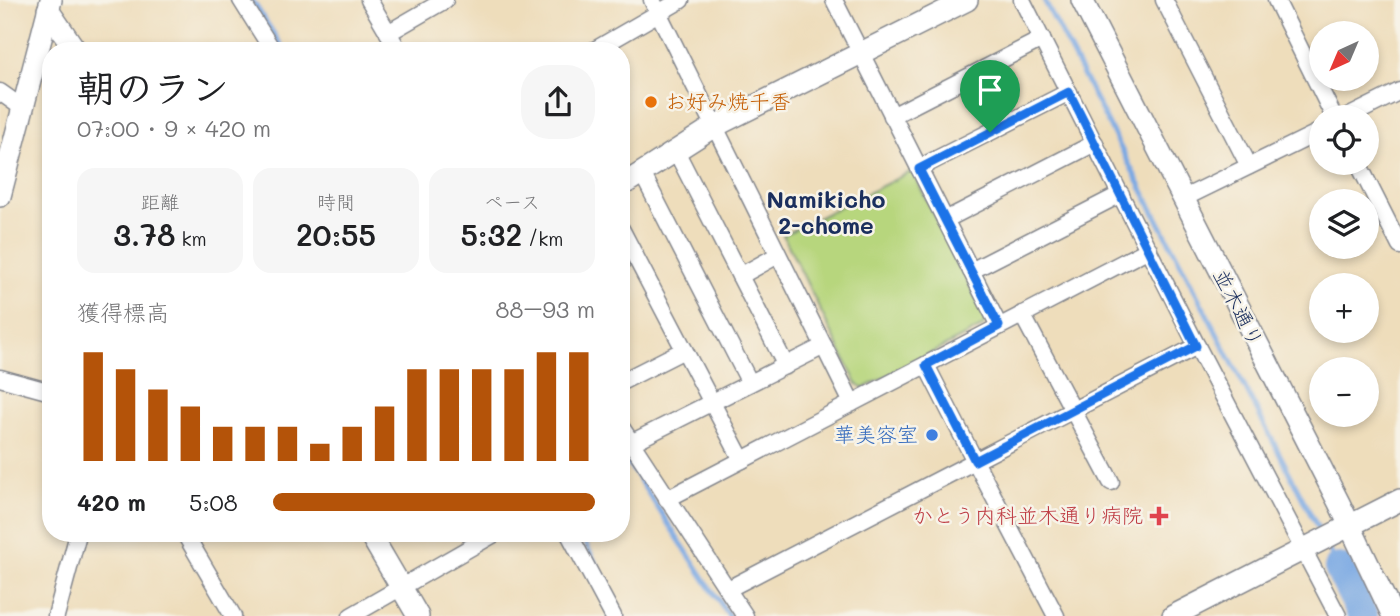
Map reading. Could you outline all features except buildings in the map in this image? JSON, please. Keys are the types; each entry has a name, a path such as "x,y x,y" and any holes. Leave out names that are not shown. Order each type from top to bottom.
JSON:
{"street":[{"path":"241,0 267,42"},
{"path":"369,0 394,42"},
{"path":"388,33 445,0"},
{"path":"605,42 655,6 681,0"},
{"path":"834,0 999,326"},
{"path":"630,180 713,127 967,0"},
{"path":"1022,0 1196,346 1307,548 1338,616"},
{"name":"並木通り","path":"1082,0 1182,199 1341,530 1393,616"},
{"path":"1164,0 1249,166"},
{"path":"1276,0 1329,105"},
{"path":"47,3 71,42"},
{"path":"0,196 24,109 47,3"},
{"path":"655,6 852,403"},
{"path":"892,116 1042,39"},
{"path":"1372,105 1400,91"},
{"path":"0,92 24,109"},
{"path":"919,169 1069,92"},
{"path":"1182,199 1309,137"},
{"path":"945,220 1095,143"},
{"path":"676,151 786,366"},
{"path":"642,173 750,383"},
{"path":"1365,175 1396,228 1400,246"},
{"path":"971,271 1121,194"},
{"path":"630,246 742,460"},
{"path":"667,499 1149,250"},
{"path":"740,276 778,255"},
{"path":"1022,314 1111,482"},
{"path":"745,616 631,443 824,346"},
{"path":"728,589 1196,346"},
{"path":"630,377 684,350"},
{"path":"926,365 1055,616"},
{"path":"0,378 42,390"},
{"path":"1173,616 1400,500"},
{"path":"56,616 76,542"},
{"path":"190,542 233,616"},
{"path":"375,542 418,616"},
{"path":"351,616 480,542"},
{"path":"573,542 613,616"}],"green space":[{"path":"912,171 987,320 982,327 864,388 857,384 783,235"}],"waterway":[{"path":"252,0 279,42"},
{"path":"1044,0 1321,534"},
{"path":"630,466 729,616"},
{"path":"585,542 611,594"},
{"path":"1325,543 1339,568"},
{"path":"1339,568 1363,616"}],"place":[{"name":"お好み焼千香","path":"651,102"},
{"name":"華美容室","path":"932,435"},
{"name":"かとう内科並木通り病院","path":"1159,516"}],"district":[{"name":"Namikicho 2-chome","path":"826,213"}],"route":[{"path":"1069,92 1196,346 975,461 926,365 999,326 919,169 990,132 1069,92"}]}
